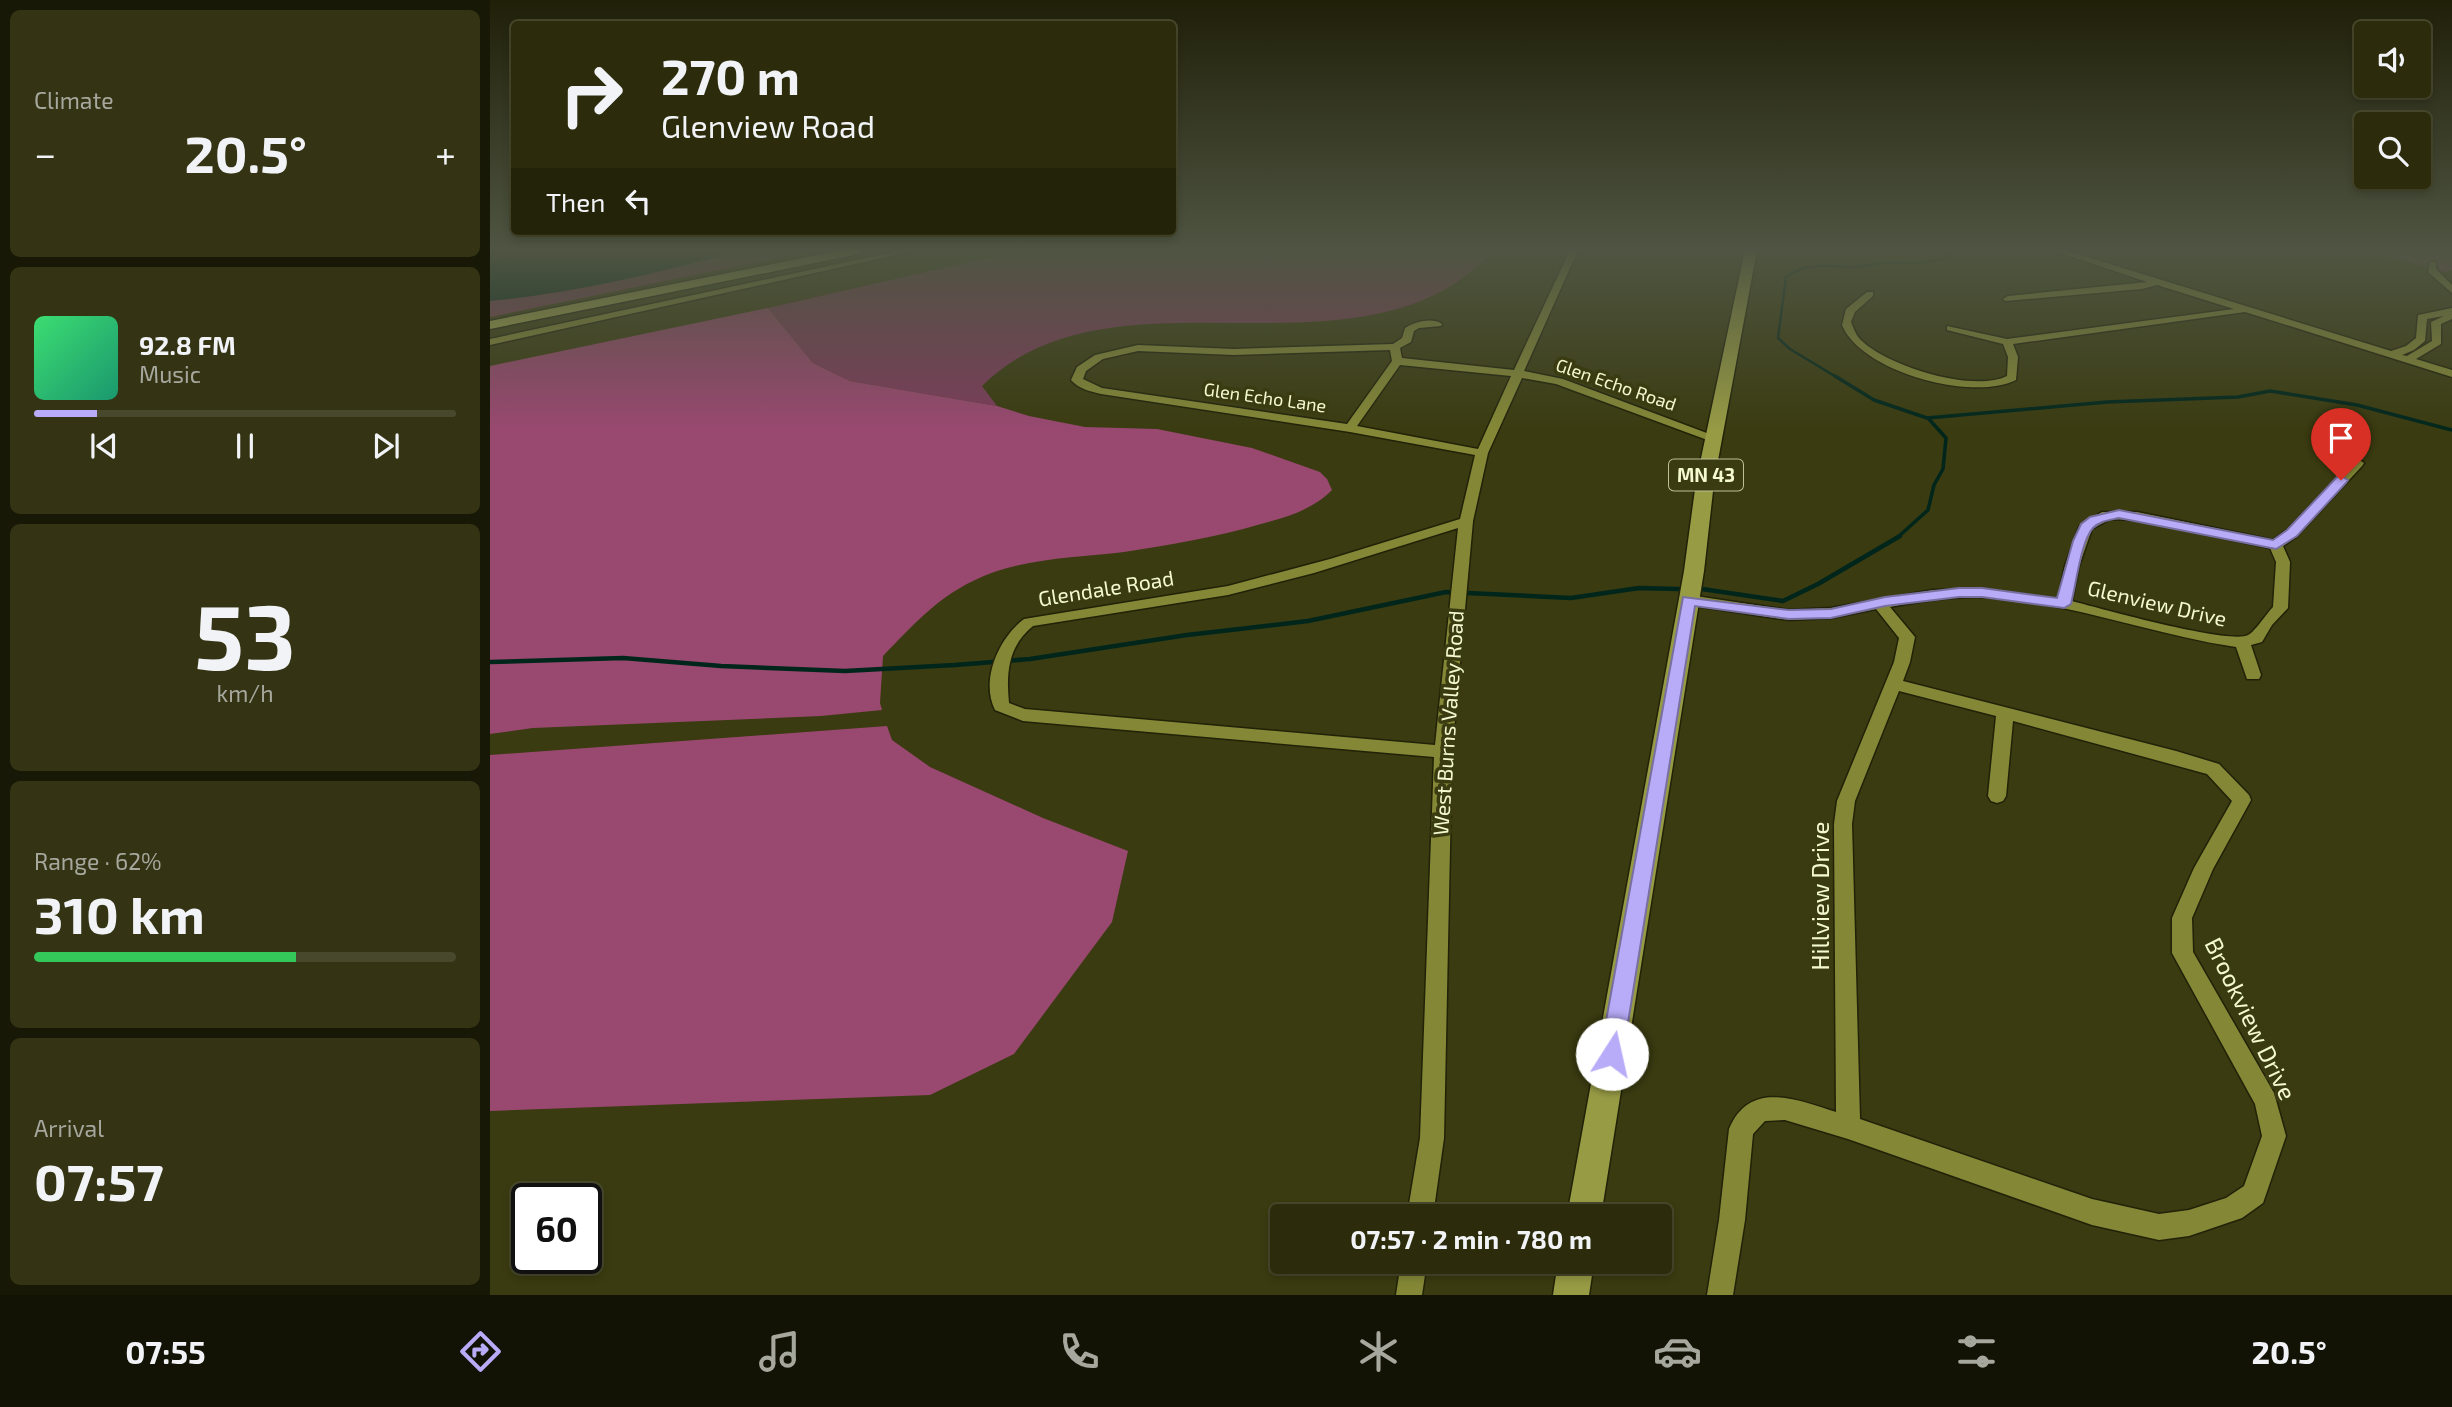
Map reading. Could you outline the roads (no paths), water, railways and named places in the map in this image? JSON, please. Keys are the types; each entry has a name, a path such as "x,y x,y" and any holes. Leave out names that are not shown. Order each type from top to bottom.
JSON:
{"highway":[{"path":"490,323 549,310"},
{"path":"490,323 554,310"}],"main road":[{"name":"MN 43","path":"1586,1204 1714,438 1739,310"},
{"path":"1570,1295 1574,1274"}],"street":[{"path":"490,341 632,310"},
{"name":"West Burns Valley Road","path":"1422,1204 1432,1138 1443,752 1466,521 1482,453 1547,310"},
{"path":"1851,310 1846,323 1851,335 1861,346 1917,373 1962,383 2005,385 2012,378 2013,357 2007,341"},
{"path":"1951,328 2007,341 2238,310"},
{"path":"2256,310 2452,374"},
{"path":"2391,355 2416,344 2423,335 2420,322 2422,317 2452,311"},
{"path":"2408,360 2437,342 2436,322 2452,316"},
{"path":"1350,429 1397,361 1395,347 1407,340 1409,330 1417,325 1437,324"},
{"path":"2422,329 2452,334"},
{"name":"Glen Echo Lane","path":"1395,347 1234,352 1138,348 1098,357 1082,369 1077,380 1084,386 1101,391 1350,429 1482,453"},
{"name":"Glen Echo Road","path":"1397,361 1520,373 1559,381 1714,438"},
{"path":"2064,604 2072,566 2086,527 2107,515 2137,516 2276,545 2292,533 2358,463"},
{"name":"Glendale Road","path":"1443,752 1023,715 1001,706 998,679 1004,651 1017,630 1029,622 1159,603 1255,585 1466,521"},
{"name":"Glenview Drive","path":"1689,600 1789,615 1831,613 1879,603 1959,593 1982,593 2064,604 2202,637 2242,643 2256,638 2266,622 2280,608 2283,562 2276,545"},
{"name":"Hillview Drive","path":"1848,1127 1843,824 1846,801 1894,684 1907,637 1879,603"},
{"name":"Glenview Drive","path":"2242,643 2253,675"},
{"name":"Brookview Drive","path":"1720,1295 1732,1220 1741,1129 1759,1110 1785,1108 1848,1127 2092,1212 2159,1227 2189,1223 2233,1209 2254,1194 2274,1136 2266,1101 2183,953 2182,918 2204,868 2242,800 2213,769 1894,684"},
{"path":"1997,796 2005,712"},
{"path":"1409,1295 1412,1274"}],"waterway":[{"path":"1782,310 1778,338 1790,349 1838,378"},
{"path":"1835,376 1874,400 1927,418 2107,402 2238,397 2270,391 2357,405 2452,430"},
{"path":"1898,537 1928,510 1934,485 1943,469 1946,438 1928,418"},
{"path":"1702,589 1783,601 1818,584 1900,536"},
{"path":"490,662 623,658 721,666 845,671 955,665 1030,659 1187,635 1308,621 1446,592 1571,598 1639,588 1679,589"}]}
